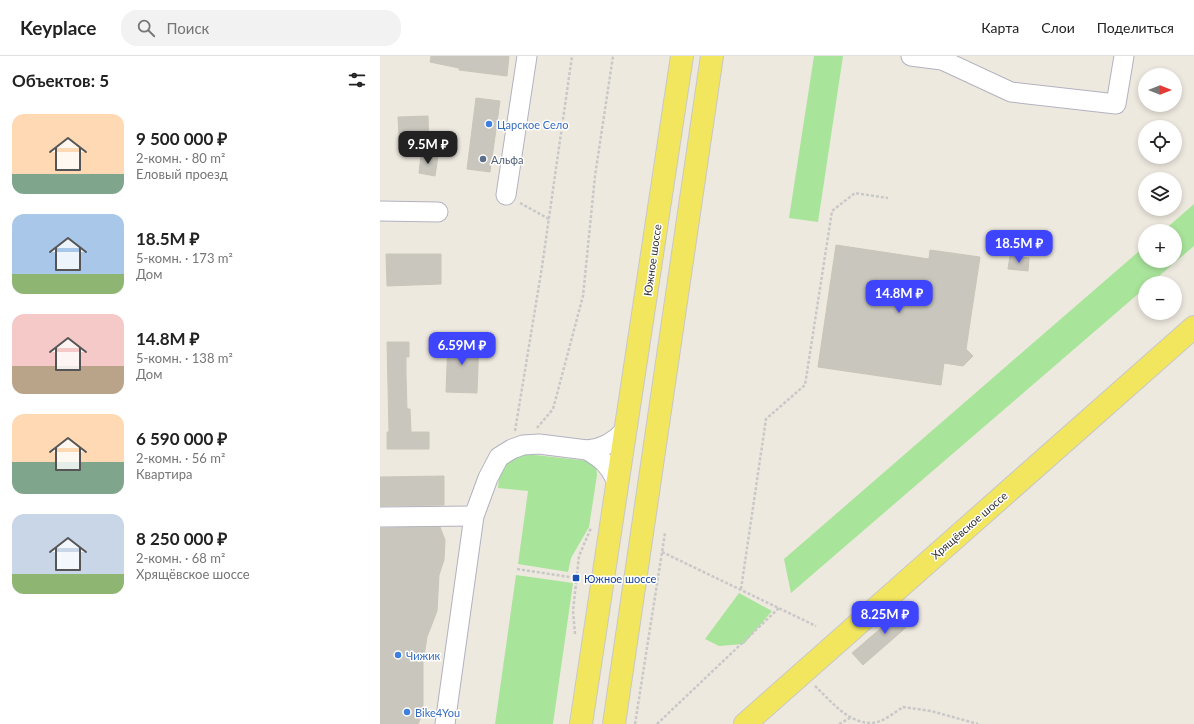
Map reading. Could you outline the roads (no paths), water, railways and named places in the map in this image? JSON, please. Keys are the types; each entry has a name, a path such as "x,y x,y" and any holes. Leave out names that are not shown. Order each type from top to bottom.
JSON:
{"main road":[{"name":"Южное шоссе","path":"581,724 627,428 682,56"},
{"path":"614,724 712,56"},
{"name":"Хрящёвское шоссе","path":"745,724 1194,327"}],"street":[{"path":"506,195 527,56"},
{"path":"911,56 942,60 1011,92 1116,104 1124,56"},
{"path":"380,211 438,212"},
{"path":"587,450 608,444 617,438 627,428"},
{"path":"445,724 474,516 488,478 499,457 517,447 539,444 587,450 598,455 614,472 618,486"},
{"path":"380,517 474,516"}],"place":[{"name":"Царское Село","path":"489,124"},
{"name":"Альфа","path":"483,159"},
{"name":"Южное шоссе","path":"576,578"},
{"name":"Чижик","path":"398,655"},
{"name":"Bike4You","path":"407,712"}]}
